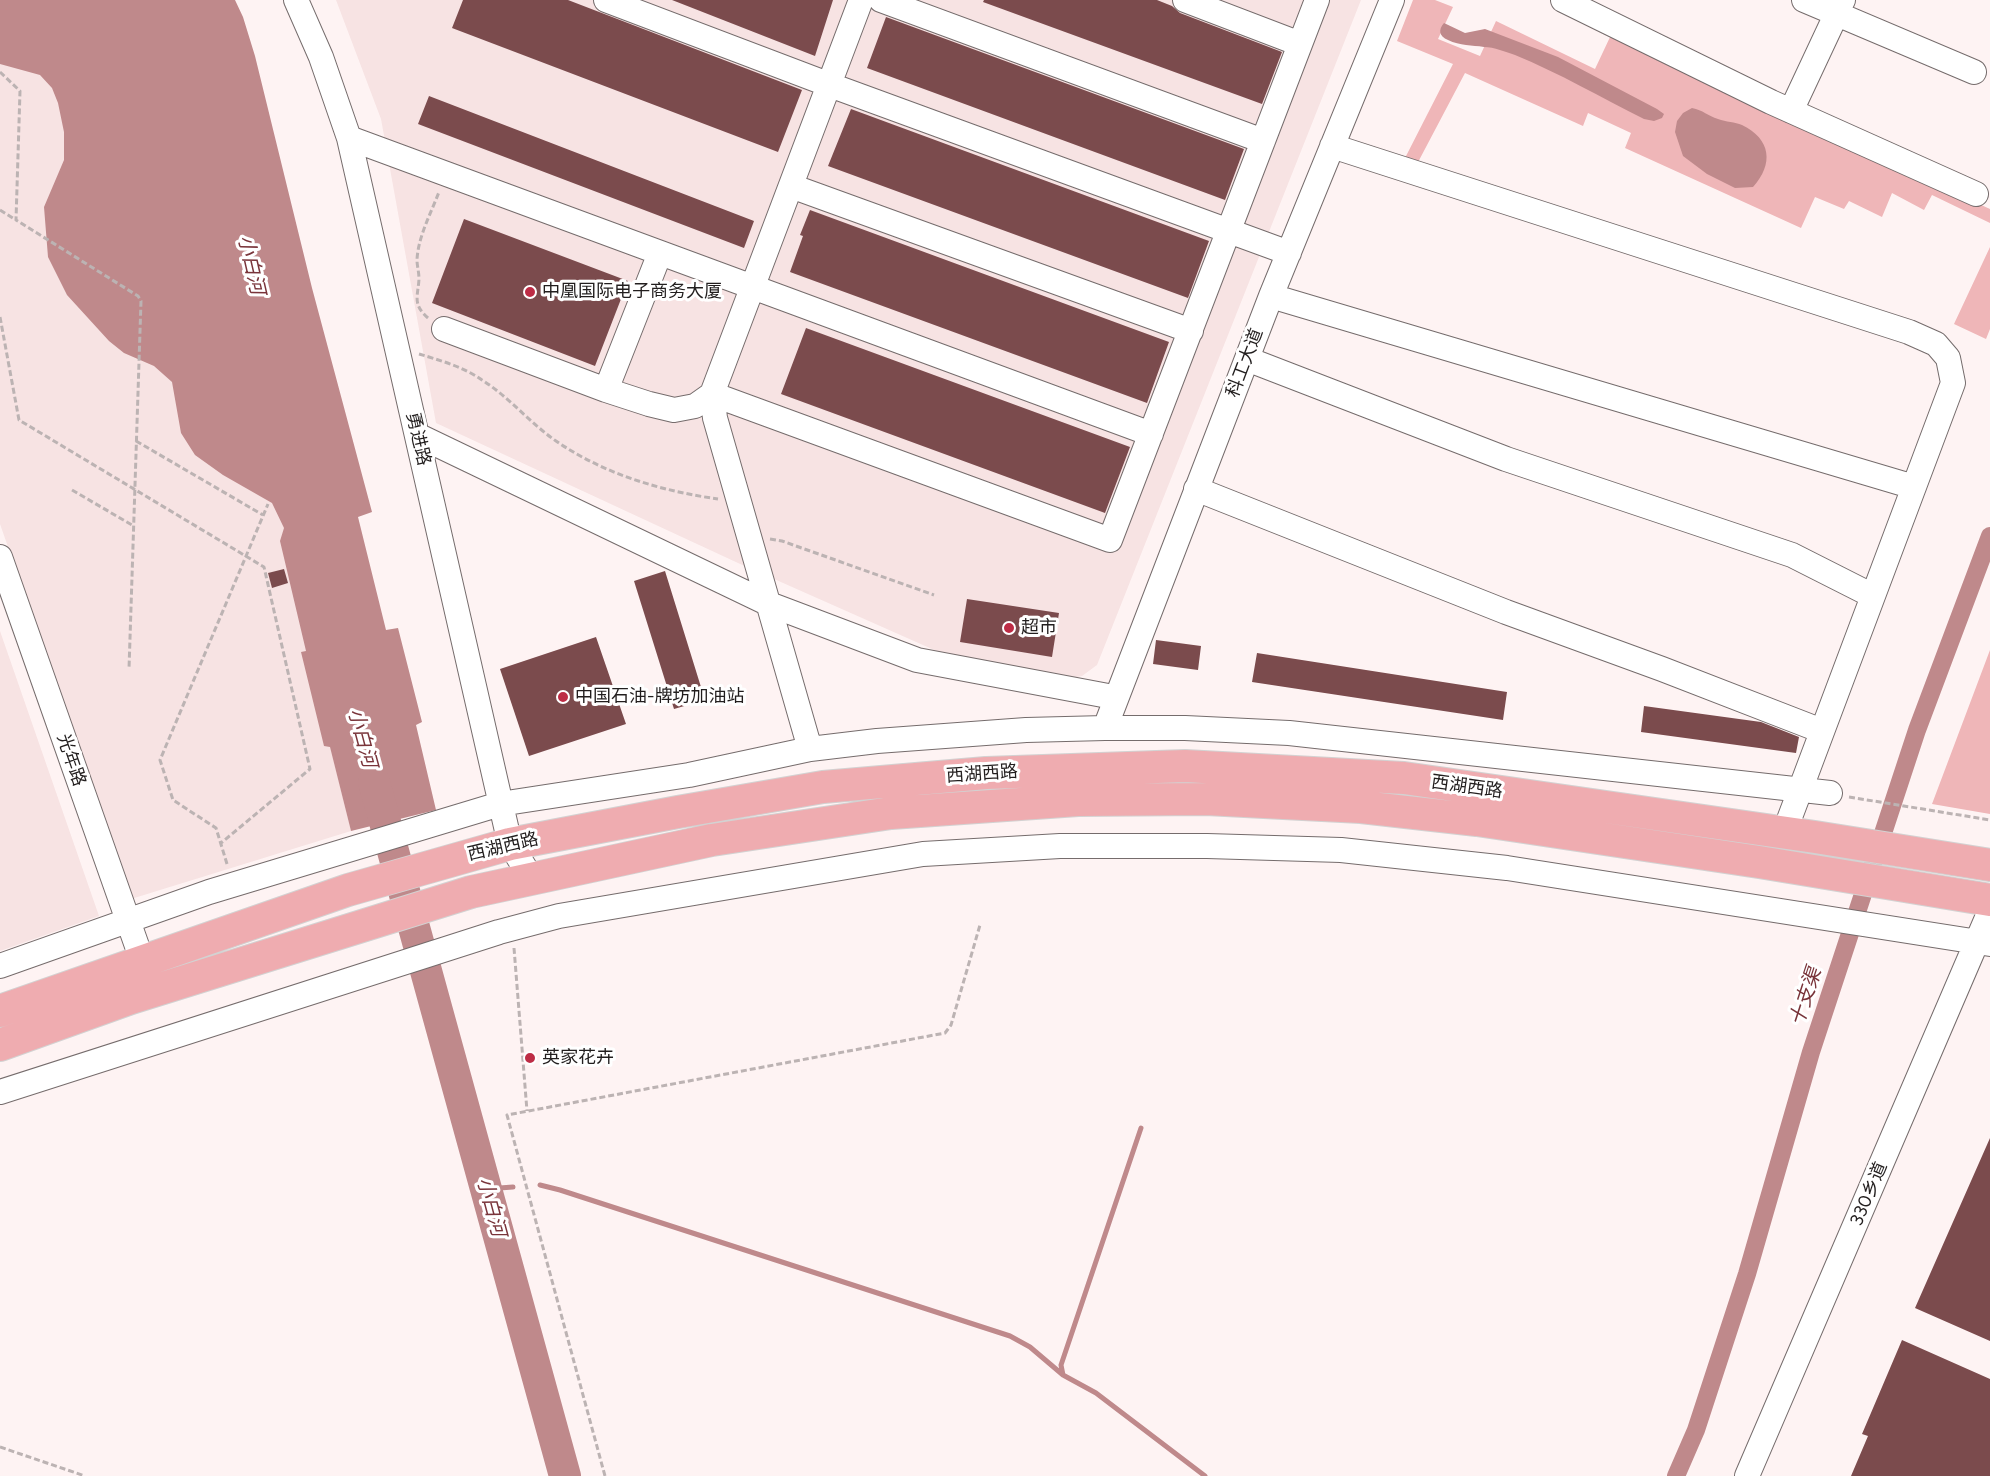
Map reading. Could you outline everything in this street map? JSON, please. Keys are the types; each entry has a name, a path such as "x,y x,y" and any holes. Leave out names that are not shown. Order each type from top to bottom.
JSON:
{"main road":[{"name":"西湖西路","path":"0,1011 348,890 510,844 823,787 986,773 1185,766 1404,778 1815,837 1990,865"},
{"name":"西湖西路","path":"0,1045 131,998 471,892 711,840 891,813 1078,800 1206,799 1360,807 1477,820 1990,900"}],"street":[{"name":"勇进路","path":"296,0 321,57 349,138 500,804 510,844 532,879"},
{"path":"606,0 830,85 1289,253"},
{"path":"810,749 715,418 712,394 861,0"},
{"path":"881,0 1263,141"},
{"path":"1185,0 1300,44"},
{"path":"712,394 1110,540 1317,0"},
{"name":"科工大道","path":"1105,728 1271,297 1392,0"},
{"path":"1563,0 1791,111 1976,194"},
{"path":"1804,0 1839,7 1974,72"},
{"path":"1791,111 1839,7"},
{"path":"349,138 1151,434"},
{"path":"1332,146 1898,328 1936,344 1948,358 1953,383 1784,833"},
{"path":"791,186 1191,331"},
{"path":"606,390 660,253"},
{"path":"1271,297 1914,488"},
{"path":"444,329 606,390 674,410 695,406 712,394"},
{"path":"1247,359 1506,459 1792,555 1873,596"},
{"path":"417,435 769,604 917,660 1108,696"},
{"path":"1196,489 1506,612 1822,731"},
{"name":"光年路","path":"0,557 143,963"},
{"path":"0,966 233,885 500,804 689,775 810,749 877,741 1026,730 1105,728 1185,728 1289,733 1830,794"},
{"path":"0,1092 506,930 560,916 923,854 1060,846 1207,846 1341,850 1507,868 1983,943"},
{"name":"330乡道","path":"1748,1476 1983,943 1990,911"}],"path":[{"path":"0,72 20,91 16,220"},
{"path":"444,329 425,315 418,306 416,295 419,282 417,262 420,245 446,174"},
{"path":"0,210 138,296 141,301 129,669"},
{"path":"0,317 19,420 264,567 310,769 220,843"},
{"path":"397,348 439,360 481,379 555,440 587,460 653,486 699,496 739,501"},
{"path":"136,441 263,515"},
{"path":"72,490 133,526"},
{"path":"233,885 216,828 173,800 160,760 268,504"},
{"path":"751,540 773,538 934,595"},
{"path":"1830,794 1990,820"},
{"path":"605,1476 507,1115 945,1033 951,1025 980,925"},
{"path":"506,930 527,1111"},
{"path":"0,1447 85,1476"}],"shaded area":[{"path":"0,0 199,125 330,746 351,831 131,899 0,524"},
{"path":"336,0 1361,0 1097,665 1082,676 1065,679 941,653 738,563 436,423 381,119"},
{"path":"1413,0 1435,0 1453,7 1438,39 1480,56 1496,21 1595,69 1611,35 1990,209 1990,223 1932,195 1924,210 1892,193 1882,217 1849,201 1844,209 1815,197 1801,228 1625,148 1631,133 1588,113 1583,126 1465,73 1416,166 1404,160 1453,64 1397,41"},
{"path":"1990,247 1990,329 1986,339 1954,324"},
{"path":"0,631 99,916 0,951"},
{"path":"1990,650 1990,814 1932,804"}],"water":[{"path":"0,0 235,0 243,17 255,56 312,288 372,512 358,517 386,630 398,628 422,722 416,725 436,810 351,831 330,747 324,746 301,652 306,651 280,541 284,528 272,503 223,475 195,455 181,433 172,382 154,366 124,353 109,341 67,295 48,257 44,207 64,160 64,132 58,103 52,88 40,75 0,64"},
{"path":"1444,23 1465,33 1485,29 1558,57 1664,114 1662,118 1654,121 1644,119 1515,55 1492,48 1453,42 1441,35 1440,30"},
{"path":"1692,108 1718,119 1742,125 1759,137 1764,145 1766,161 1760,178 1753,187 1735,188 1707,174 1683,156 1675,132 1677,121 1683,113"}],"building":[{"path":"463,0 568,0 802,90 778,152 452,28"},
{"path":"672,0 833,0 815,56"},
{"path":"984,0 1157,0 1172,6 1180,13 1282,52 1262,104 983,2"},
{"path":"886,17 1244,149 1225,200 867,68"},
{"path":"429,96 754,221 744,248 418,124"},
{"path":"851,109 1209,241 1188,298 828,166"},
{"path":"810,210 1169,342 1147,403 790,272 803,236 800,235"},
{"name":"中凰国际电子商务大厦","path":"464,219 628,281 595,366 432,303"},
{"path":"806,328 1130,447 1105,513 781,394"},
{"path":"284,569 288,583 272,588 268,573"},
{"path":"665,571 705,700 674,709 634,581"},
{"name":"超市","path":"967,599 1059,613 1052,657 960,642"},
{"name":"中国石油-牌坊加油站","path":"596,637 626,724 529,756 500,669"},
{"path":"1156,640 1201,646 1198,670 1153,664"},
{"path":"1257,653 1507,692 1503,720 1252,682"},
{"path":"1644,706 1761,722 1799,737 1796,753 1641,732"},
{"path":"1990,1138 1990,1341 1915,1308"},
{"path":"1902,1340 1990,1379 1990,1476 1851,1476 1868,1436 1862,1434"}],"waterway":[{"name":"十支渠","path":"1676,1476 1696,1430 1747,1274 1811,1052 1917,730 1990,536"},
{"name":"小白河","path":"374,782 565,1476"},
{"path":"1141,1128 1061,1365 1063,1375 1096,1393 1205,1476"},
{"path":"540,1185 1010,1336 1030,1347 1063,1375"},
{"path":"486,1189 513,1187"}],"place":[{"name":"中凰国际电子商务大厦","path":"530,292"},
{"name":"超市","path":"1009,628"},
{"name":"中国石油-牌坊加油站","path":"563,697"},
{"name":"英家花卉","path":"530,1058"}]}
